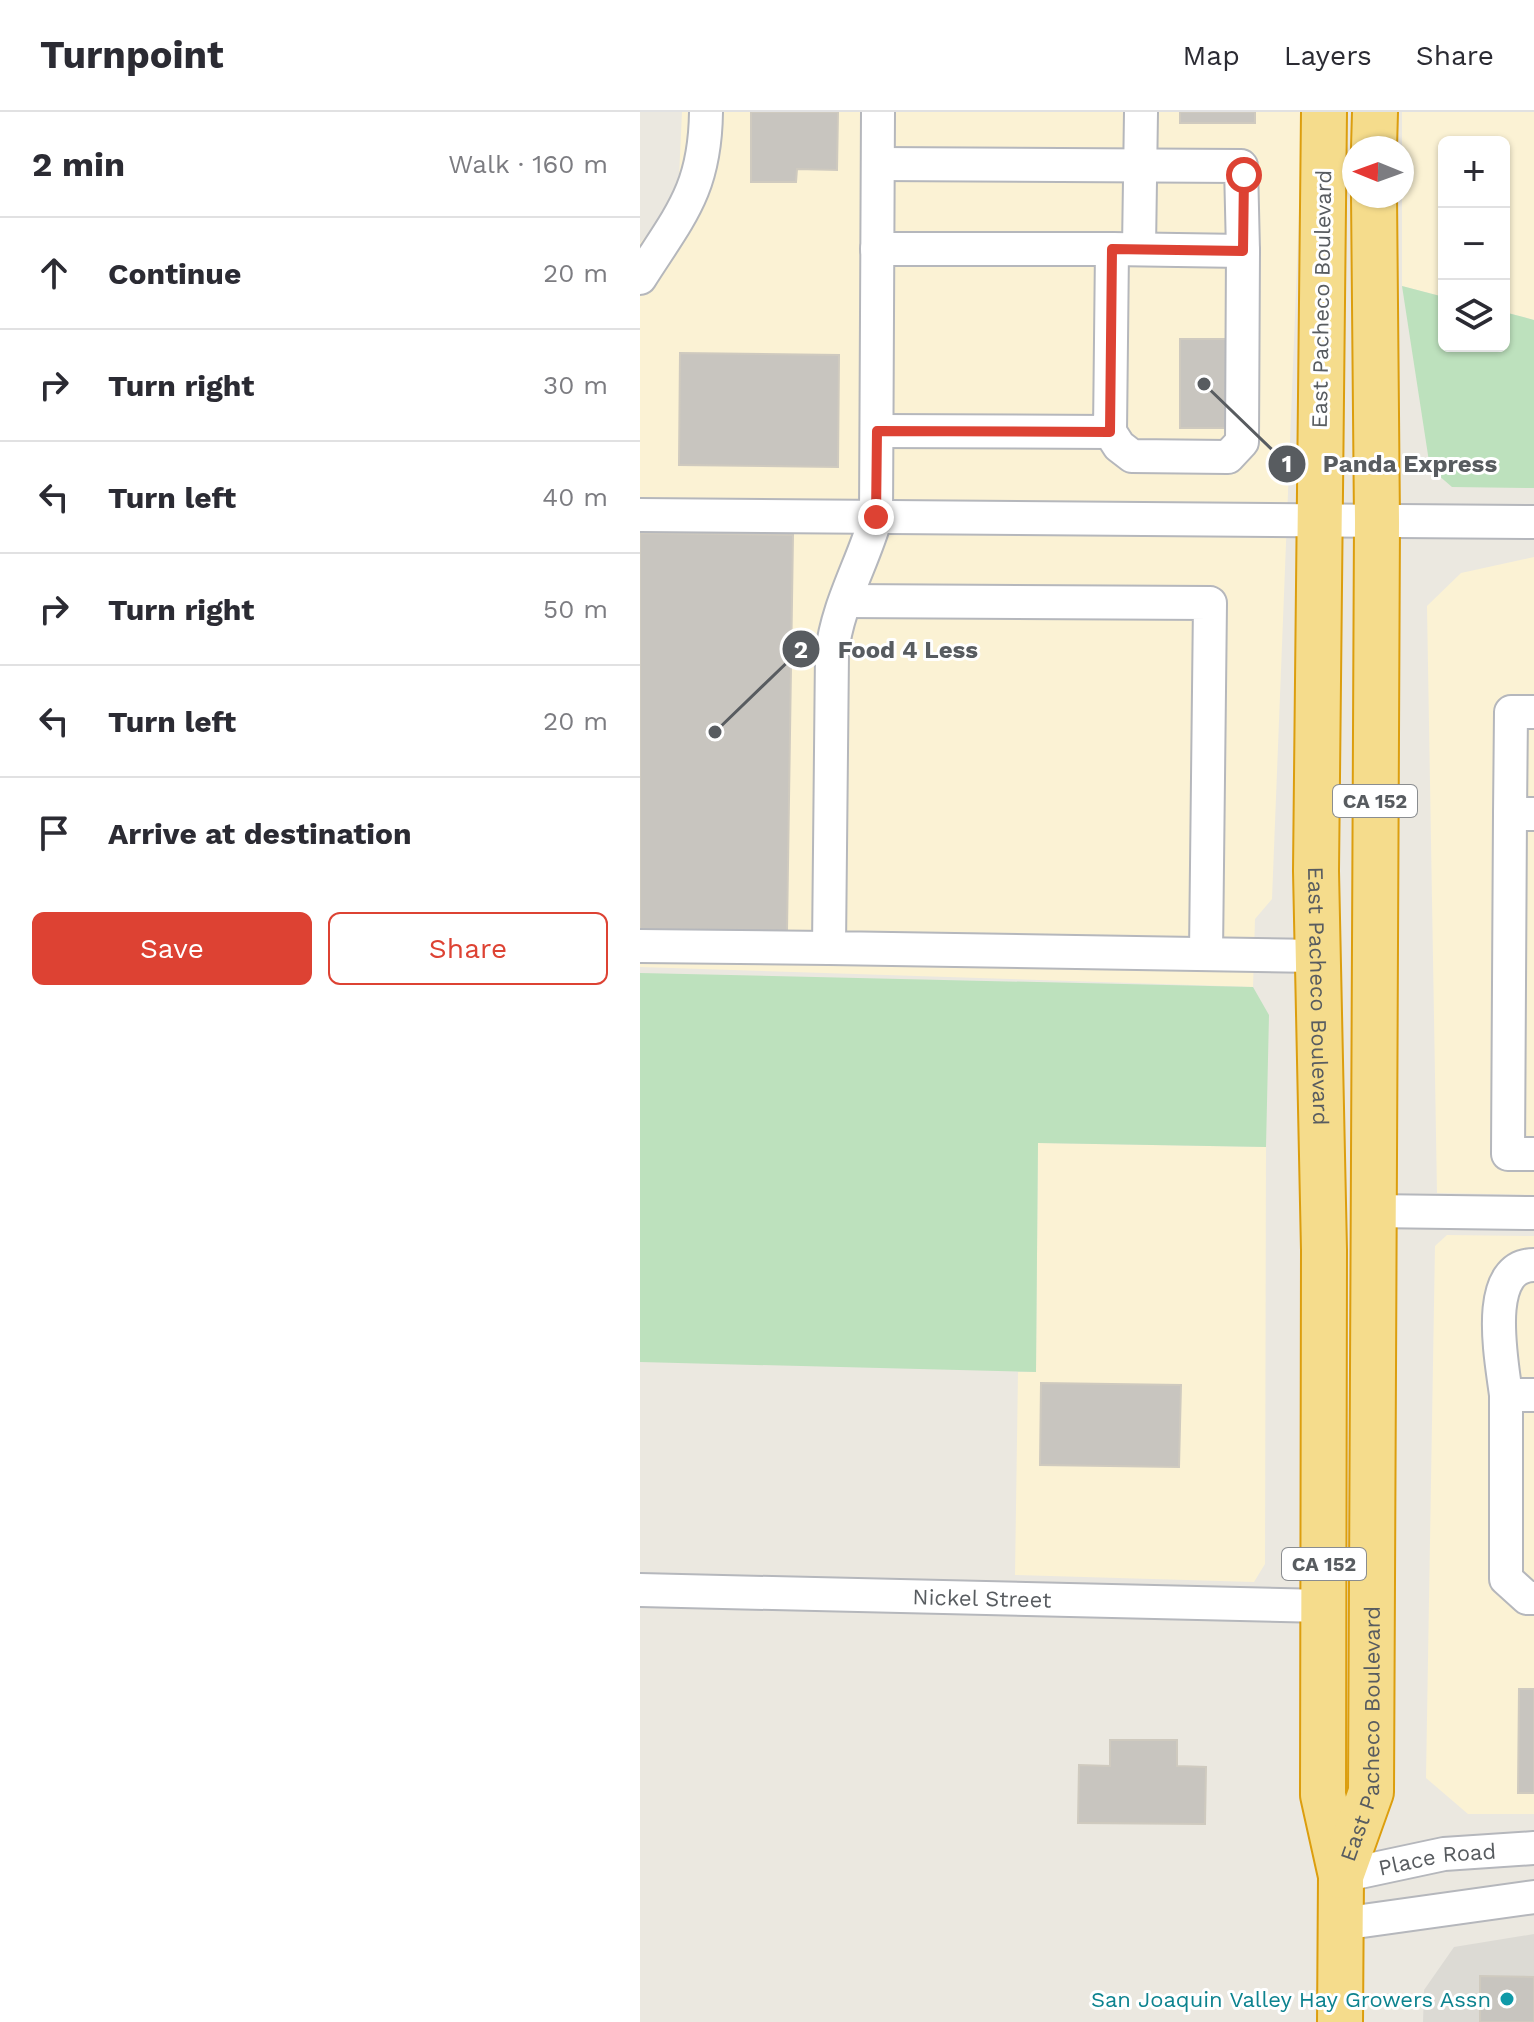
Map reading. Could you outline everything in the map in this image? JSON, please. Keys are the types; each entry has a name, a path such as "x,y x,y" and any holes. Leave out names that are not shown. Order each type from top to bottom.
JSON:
{"highway":[{"name":"East Pacheco Boulevard","path":"1324,112 1318,520 1317,956 1324,1250 1323,1795 1341,1876 1340,2022"},
{"path":"1374,136 1375,112"},
{"name":"East Pacheco Boulevard","path":"1341,1876 1371,1792 1377,522 1374,208"}],"street":[{"path":"640,278 695,192 705,149 706,112"},
{"path":"829,948 832,653 835,624 876,517 878,112"},
{"path":"878,164 1141,164 1241,166 1242,442 1228,457 1132,456 1119,446 1110,432 1125,249 1141,164 1141,112"},
{"path":"877,249 1243,251"},
{"path":"877,431 1110,432"},
{"path":"640,515 1534,522"},
{"path":"846,601 1210,603 1206,953"},
{"path":"1534,712 1511,712 1522,814 1508,1154 1534,1154"},
{"path":"640,946 1317,956"},
{"path":"1372,1211 1534,1213"},
{"path":"1534,1265 1525,1265 1507,1277 1501,1292 1500,1335 1520,1395 1506,1579 1527,1598 1534,1598"},
{"name":"Nickel Street","path":"640,1590 1324,1606"},
{"name":"Place Road","path":"1341,1876 1444,1854 1534,1848"},
{"path":"1341,1924 1534,1897"}],"shaded area":[{"path":"682,112 1303,112 1272,899 1255,919 1253,987 640,967 640,243 678,199"},
{"path":"1402,112 1534,112 1534,320 1510,314 1510,136 1438,136 1438,295 1402,286 1402,208 1414,208 1414,136 1402,136"},
{"path":"1534,557 1534,1195 1437,1193 1427,606 1461,573"},
{"path":"1038,1143 1266,1147 1265,1564 1254,1582 1015,1575 1018,1372 1036,1372"},
{"path":"1447,1235 1534,1236 1534,1814 1468,1814 1426,1778 1435,1246"},
{"path":"1534,1934 1534,2022 1423,2022 1424,1990 1454,1947"}],"green space":[{"path":"1402,286 1438,295 1438,352 1510,352 1510,314 1534,320 1534,488 1452,487 1430,468"},
{"path":"640,973 1253,987 1269,1015 1266,1147 1038,1143 1036,1372 640,1362"}],"building":[{"path":"751,112 838,112 837,170 797,169 796,182 751,182"},
{"path":"1180,112 1255,112 1255,123 1180,123"},
{"path":"1180,339 1228,339 1228,428 1180,428"},
{"path":"680,353 839,355 838,467 679,465"},
{"path":"640,533 793,535 787,931 640,929"},
{"path":"1041,1383 1181,1385 1179,1467 1040,1465"},
{"path":"1519,1689 1534,1689 1534,1793 1518,1793"},
{"path":"1110,1740 1177,1740 1177,1766 1206,1767 1205,1824 1078,1823 1079,1765 1110,1766"},
{"name":"San Joaquin Valley Hay Growers Assn","path":"1480,1976 1534,1977 1534,2022 1480,2022"}],"place":[{"name":"Panda Express","path":"1204,384"},
{"name":"Food 4 Less","path":"715,732"},
{"name":"San Joaquin Valley Hay Growers Assn","path":"1507,1999"}],"route":[{"path":"876,517 877,431 1110,432 1112,249 1243,251 1244,175"}]}
